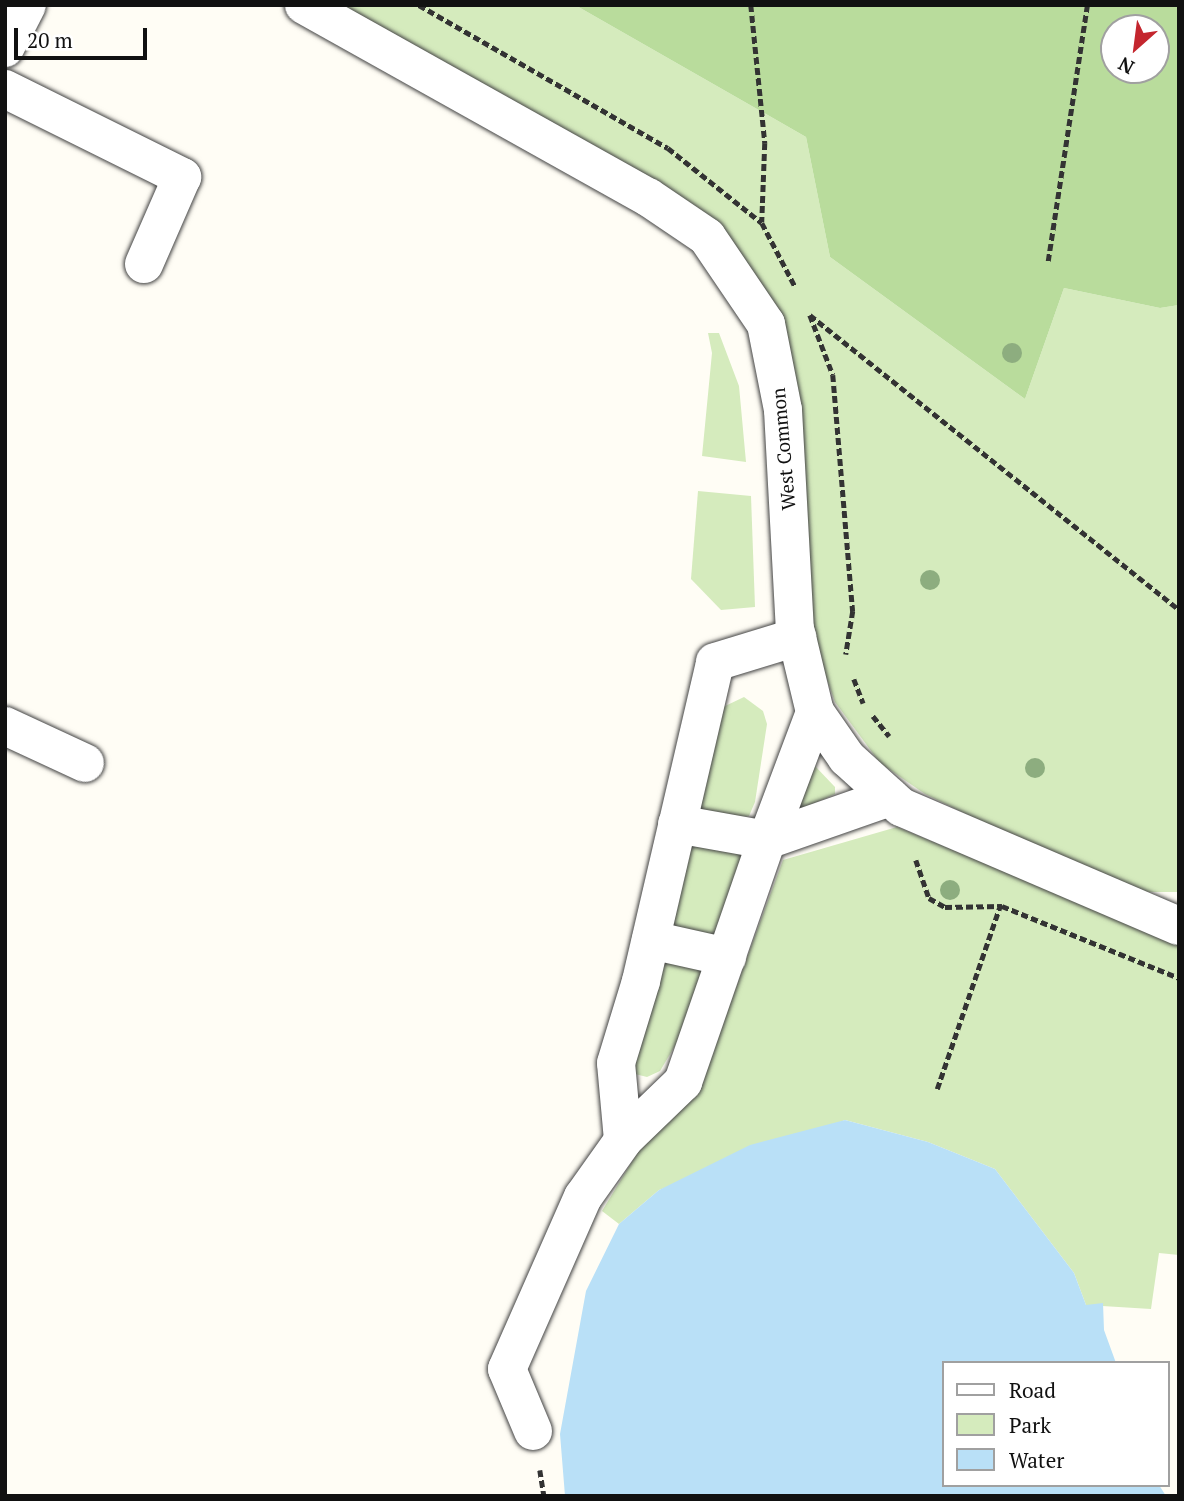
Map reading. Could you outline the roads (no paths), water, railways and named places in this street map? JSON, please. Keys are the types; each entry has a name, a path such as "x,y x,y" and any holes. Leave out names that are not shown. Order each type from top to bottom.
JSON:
{"street":[{"name":"West Common","path":"304,5 648,197 707,237 766,324 783,410 797,637 815,712 847,758 890,797 932,823 1179,926"},
{"path":"5,89 182,177 144,264"},
{"path":"623,1140 616,1063 651,940 715,662 797,637"},
{"path":"533,1431 507,1369 583,1196 623,1140 683,1082 815,712"},
{"path":"5,726 85,763"},
{"path":"677,824 768,840 890,797"},
{"path":"651,940 727,957"}],"water":[{"path":"845,1120 928,1142 995,1169 1074,1273 1086,1305 1103,1303 1104,1330 1115,1361 942,1361 942,1487 1160,1487 1166,1496 565,1496 560,1434 586,1291 619,1224 659,1190 750,1145"}]}
